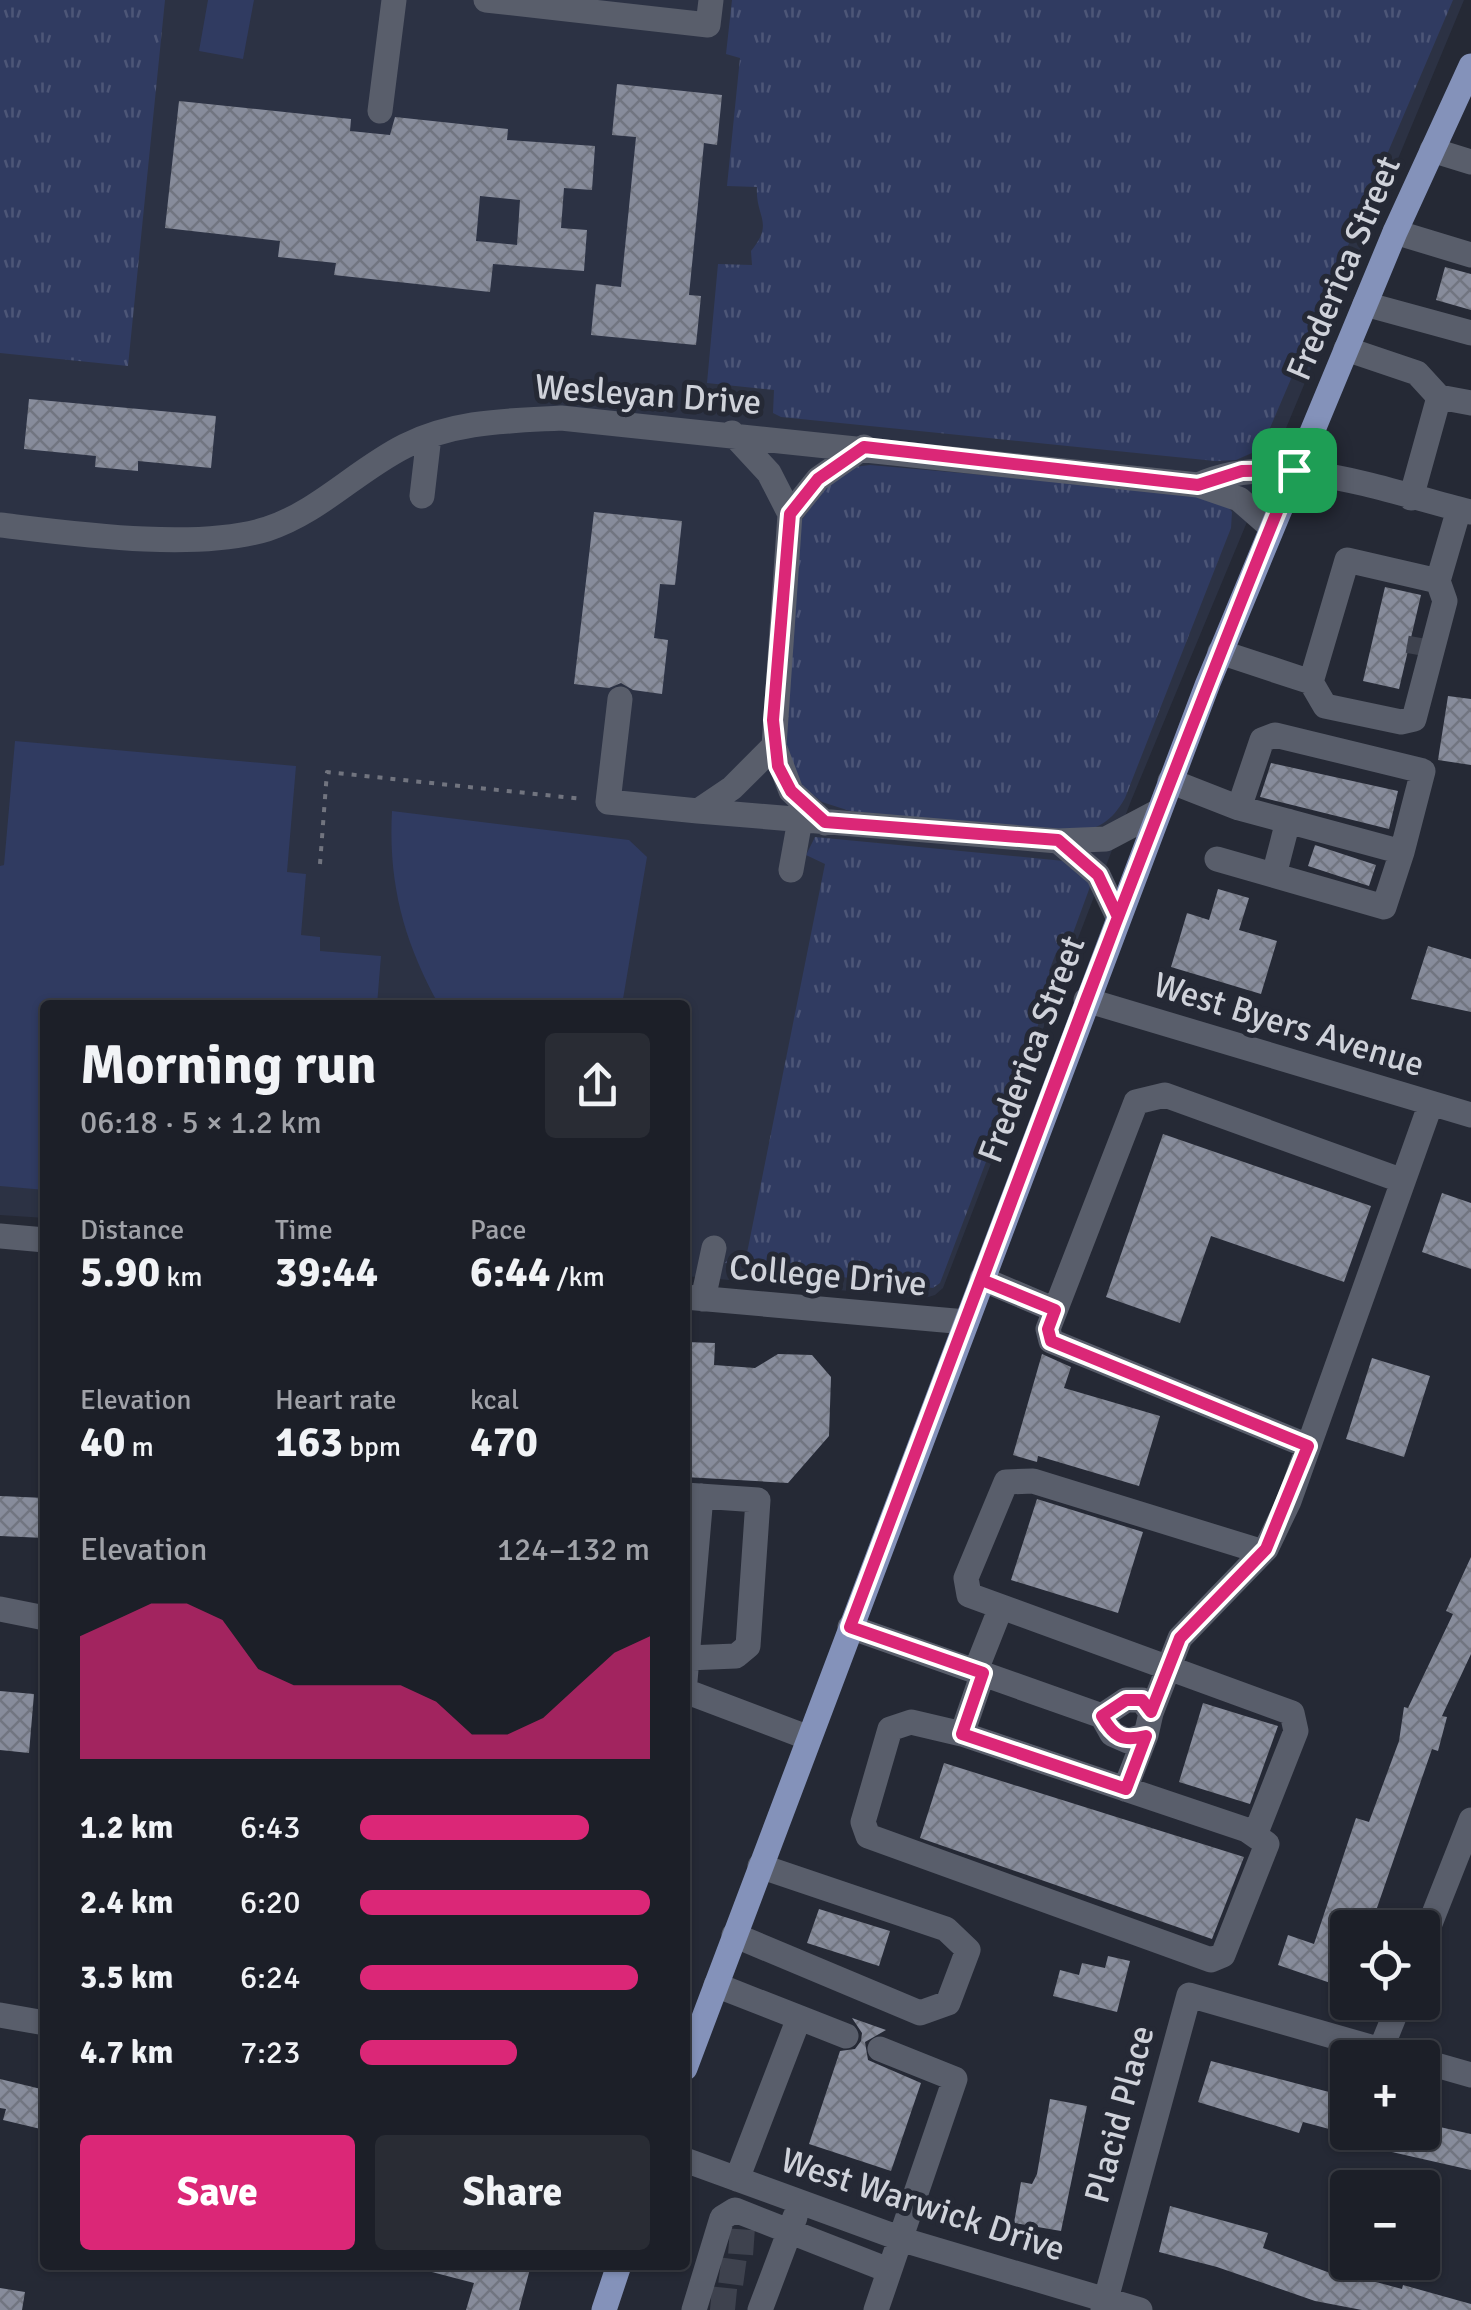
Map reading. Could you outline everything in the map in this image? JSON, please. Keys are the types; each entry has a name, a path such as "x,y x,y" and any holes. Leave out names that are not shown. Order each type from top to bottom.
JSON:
{"main road":[{"name":"Frederica Street","path":"690,2055 1220,652 1365,304 1471,66"},
{"path":"604,2310 616,2270"}],"street":[{"path":"380,111 394,0"},
{"path":"486,0 708,25 710,0"},
{"path":"1432,150 1471,162"},
{"path":"1396,232 1469,258"},
{"path":"1365,304 1465,328"},
{"path":"1346,349 1417,373 1439,397 1471,403"},
{"path":"1410,498 1439,397"},
{"name":"Wesleyan Drive","path":"0,525 185,540 231,537 269,528 304,512 402,447 429,436 475,423 562,418 1198,485 1239,500 1270,527"},
{"path":"732,433 769,474 790,514 774,746 791,791 813,821"},
{"path":"422,496 429,436"},
{"path":"790,514 818,479 864,447"},
{"name":"Wesleyan Drive","path":"1198,485 1242,471 1294,470 1465,511"},
{"path":"1438,581 1346,560 1315,689 1325,706 1401,722 1414,719 1445,601 1438,581 1465,511"},
{"path":"1220,652 1315,689 1394,710 1404,704 1411,690 1419,646 1442,611"},
{"path":"620,699 608,802 1058,840 1106,839 1158,811"},
{"path":"1217,859 1384,907 1423,771 1276,735 1262,740 1239,808"},
{"path":"698,812 732,788 774,746"},
{"path":"1170,781 1239,808 1402,852"},
{"path":"791,870 813,821"},
{"path":"1277,876 1288,821"},
{"path":"1058,840 1098,875 1118,917"},
{"name":"West Byers Avenue","path":"1086,1000 1471,1115"},
{"path":"1308,1446 1051,1341 1048,1329 1136,1102 1165,1095 1403,1181"},
{"path":"1126,1789 1180,1638 1263,1552 1308,1446 1431,1103"},
{"path":"0,1236 40,1240"},
{"path":"694,1298 714,1248"},
{"path":"982,1280 1055,1310"},
{"name":"College Drive","path":"694,1298 966,1322"},
{"path":"1254,1835 1296,1731 1292,1713 969,1595 966,1578 1006,1482 1032,1481 1263,1552"},
{"path":"690,1573 693,1496 758,1500 748,1646 736,1656 690,1669"},
{"path":"962,1734 1001,1607"},
{"path":"0,1609 40,1617"},
{"path":"850,1627 1102,1716 1112,1734 1128,1741 1149,1724"},
{"path":"690,1694 808,1738"},
{"path":"1102,1716 1126,1700 1142,1700 1149,1724"},
{"path":"910,1722 962,1734 1126,1789 1254,1835 1267,1844 1223,1955 1211,1960 868,1836 864,1822 890,1729 910,1722"},
{"path":"1435,1910 1471,1820"},
{"path":"734,1935 920,2014 948,2003 968,1950 946,1929 760,1866"},
{"path":"716,1985 846,2036"},
{"name":"Placid Place","path":"1104,2305 1189,1995 1350,2040"},
{"path":"0,2015 40,2022"},
{"path":"738,2179 798,2018"},
{"path":"876,2310 954,2079 880,2049"},
{"path":"1440,2066 1471,2075"},
{"name":"West Warwick Drive","path":"690,2162 898,2238 1104,2305 1140,2310"},
{"path":"755,2305 760,2275 776,2239 802,2202"},
{"path":"701,2302 722,2241 722,2218 735,2210 776,2239 888,2270"}],"path":[{"path":"320,864 327,772 608,802"}],"shaded area":[{"path":"0,0 1464,0 1131,801 943,1288 935,1295 925,1298 690,1276 690,1000 40,1000 40,1218 0,1215"}],"green space":[{"path":"0,0 165,0 128,366 0,353"},
{"path":"208,0 254,0 243,59 199,51"},
{"path":"732,0 1453,0 1261,449 1236,460 1215,461 781,417 773,413 774,390 707,383 718,264 752,265 751,251 763,226 757,187 727,186 740,58 726,54"},
{"path":"870,465 1199,494 1225,503 1232,512 1231,528 1125,798 1103,823 1070,832 850,811 822,802 804,788 783,755 801,521 825,488 854,467"},
{"path":"15,741 296,766 287,872 306,874 301,935 320,937 320,951 381,956 377,1000 40,1000 40,1190 0,1186 0,866 4,865"},
{"path":"392,811 629,840 647,857 623,1000 436,1000 416,958 401,912 391,838"},
{"path":"815,837 1064,861 1091,884 1065,955 1056,953 1049,971 1057,975 940,1283 933,1288 725,1263 731,1256 746,1258 825,864 806,855"}],"building":[{"path":"617,84 722,95 717,145 704,143 689,295 701,296 696,345 591,335 596,284 621,287 636,137 612,135"},
{"path":"179,101 351,119 350,131 390,135 395,117 508,129 507,140 595,146 592,190 564,188 561,228 587,230 584,271 493,264 490,292 334,275 336,263 278,257 280,241 165,228","holes":["480,196 520,200 517,245 476,241"]},
{"path":"1445,267 1471,274 1471,310 1436,300"},
{"path":"29,399 216,416 211,468 138,461 138,471 95,467 96,456 24,449"},
{"path":"594,512 682,521 675,585 660,584 654,638 668,640 662,694 633,690 621,683 609,688 574,684"},
{"path":"1385,587 1421,595 1399,689 1363,681"},
{"path":"1448,696 1471,699 1471,765 1438,760"},
{"path":"1271,763 1398,791 1389,829 1260,797"},
{"path":"1315,845 1376,865 1369,886 1308,866"},
{"path":"1218,889 1249,898 1239,930 1277,941 1261,994 1171,967 1187,913 1209,920"},
{"path":"1428,946 1471,959 1471,1012 1411,999"},
{"path":"1163,1134 1371,1206 1344,1282 1211,1236 1180,1323 1106,1297"},
{"path":"1442,1193 1471,1203 1471,1269 1422,1252"},
{"path":"690,1342 715,1343 714,1365 755,1368 778,1354 812,1355 831,1377 829,1436 788,1483 690,1477"},
{"path":"1042,1354 1071,1367 1064,1388 1160,1416 1139,1486 1038,1456 1037,1462 1013,1455"},
{"path":"1372,1358 1430,1376 1404,1457 1346,1439"},
{"path":"0,1496 40,1498 40,1538 0,1536"},
{"path":"1037,1499 1143,1532 1118,1613 1011,1580"},
{"path":"1471,1557 1471,1654 1442,1716 1447,1717 1438,1751 1432,1749 1376,1910 1330,1910 1330,1983 1278,1965 1288,1935 1314,1944 1356,1818 1369,1822 1399,1741 1404,1707 1408,1708 1453,1614 1446,1611"},
{"path":"0,1691 34,1694 29,1753 0,1750"},
{"path":"1203,1703 1278,1726 1250,1804 1179,1782"},
{"path":"944,1763 1244,1857 1212,1939 920,1838"},
{"path":"819,1909 890,1931 879,1966 807,1943"},
{"path":"1108,1956 1130,1961 1117,2012 1053,1996 1060,1970 1079,1975 1082,1963 1105,1968"},
{"path":"852,2018 886,2030 865,2042 868,2060 921,2083 891,2171 809,2144 840,2051 855,2049 861,2041 862,2033"},
{"path":"1211,2061 1330,2092 1330,2129 1303,2122 1299,2133 1198,2102"},
{"path":"0,2079 40,2089 40,2129 3,2120 6,2109 0,2108"},
{"path":"1050,2099 1087,2106 1061,2231 1014,2223 1021,2182 1032,2184 1037,2174"},
{"path":"1440,2127 1471,2134 1471,2170 1383,2150 1440,2150"},
{"path":"1170,2206 1268,2233 1263,2248 1330,2273 1330,2280 1369,2280 1402,2289 1403,2285 1471,2304 1471,2310 1362,2310 1315,2301 1217,2267 1159,2252"},
{"path":"530,2270 519,2310 466,2310 474,2283 428,2271"},
{"path":"0,2288 25,2292 22,2310 0,2310"}],"tunnel":[{"path":"1418,655 1421,638"},
{"path":"729,2241 757,2243"},
{"path":"720,2270 749,2274"},
{"path":"711,2299 742,2302"}],"route":[{"path":"1294,470 1170,781 1118,917 1086,1000 850,1627 983,1673 962,1734 1126,1789 1146,1736 1128,1741 1112,1734 1102,1716 1126,1700 1142,1700 1151,1712 1180,1638 1266,1549 1308,1446 1051,1341 1048,1329 1055,1310 982,1280 1118,917 1098,875 1058,840 825,822 791,791 778,766 773,720 790,514 818,479 864,447 1198,485 1219,475 1242,471 1294,470"}]}
